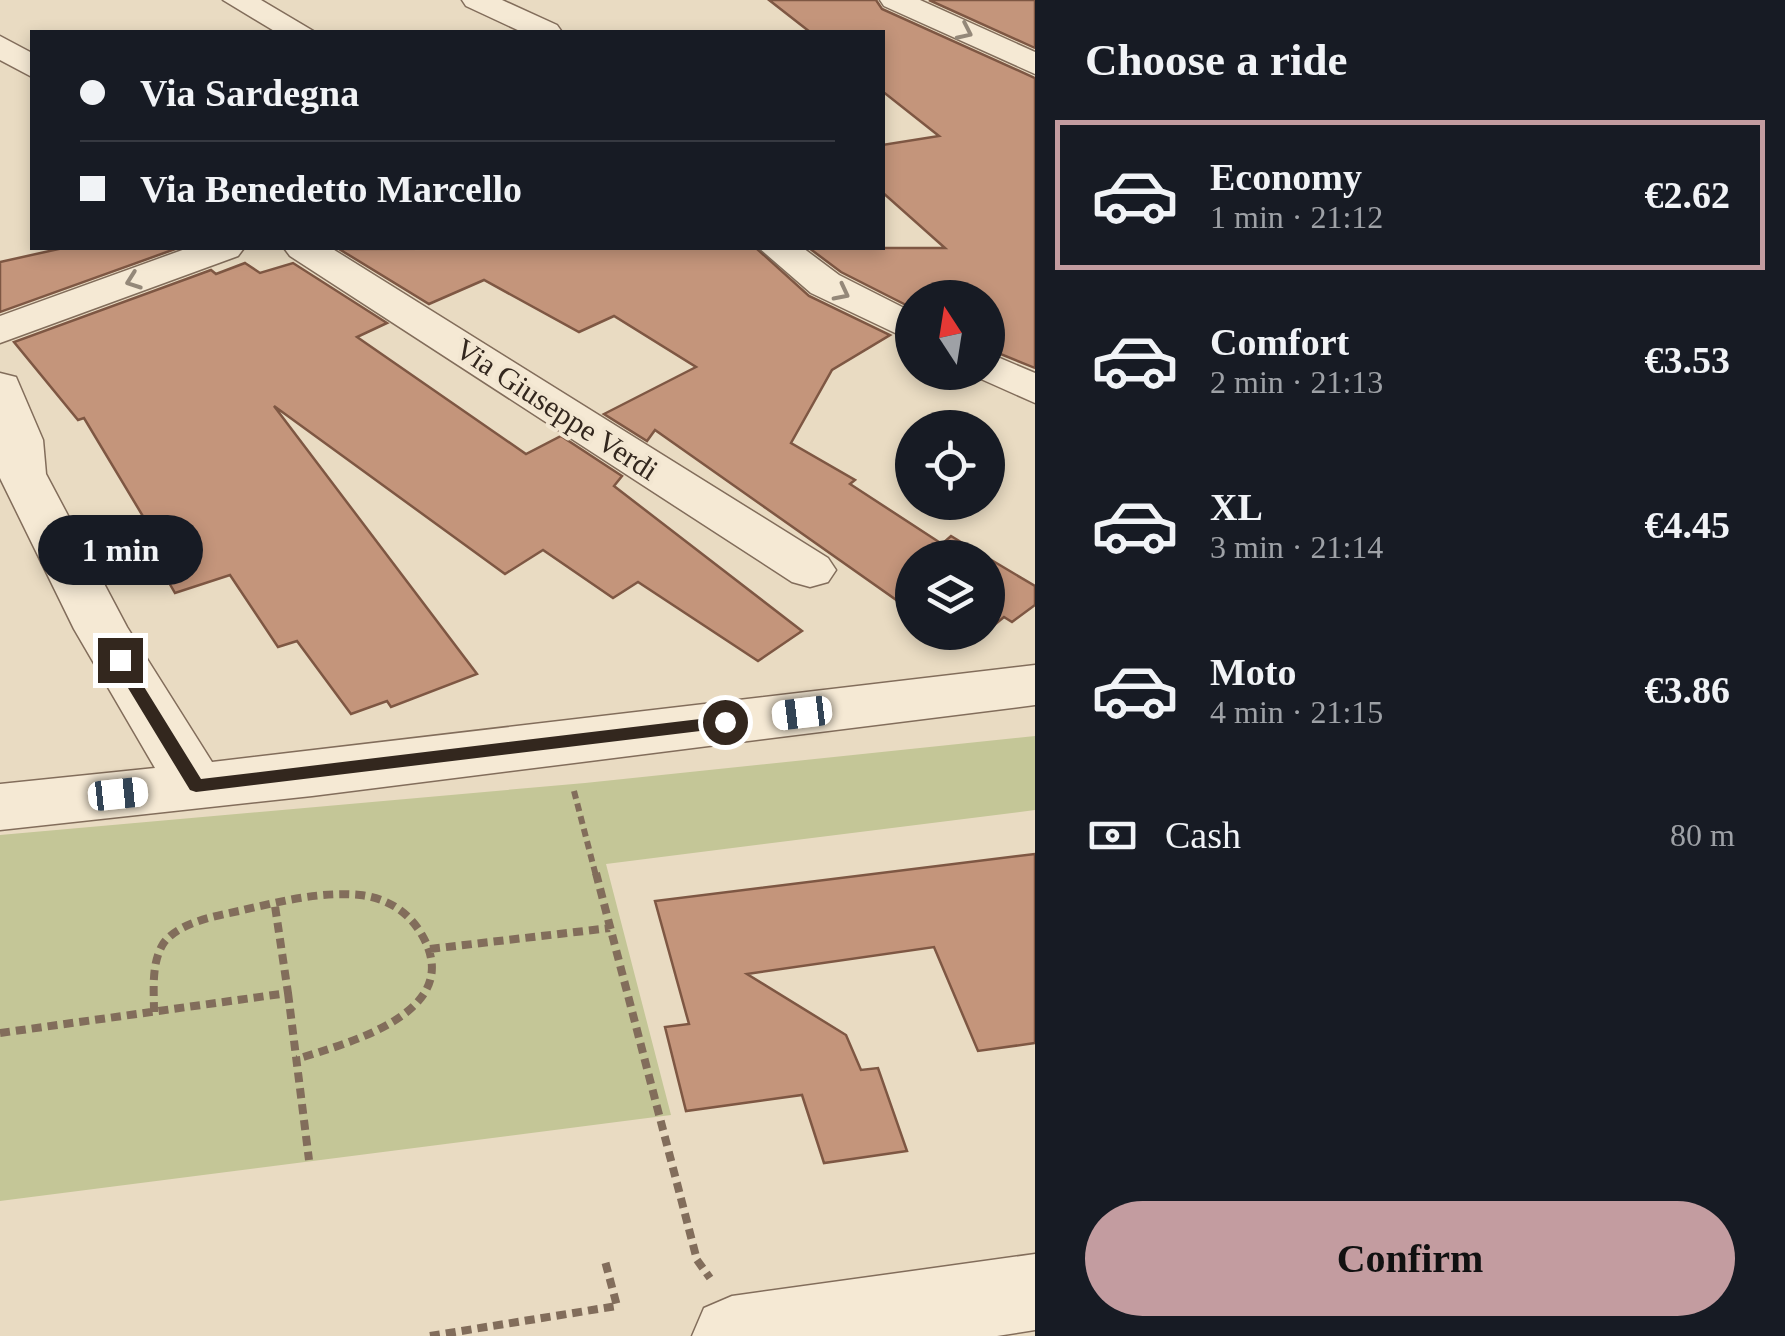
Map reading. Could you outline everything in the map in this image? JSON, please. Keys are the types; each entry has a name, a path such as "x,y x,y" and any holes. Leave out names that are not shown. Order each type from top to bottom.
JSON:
{"street":[{"path":"238,0 295,30"},
{"path":"477,0 542,30"},
{"path":"895,0 1035,64"},
{"path":"0,46 30,66"},
{"path":"0,330 219,250"},
{"name":"Via Giuseppe Verdi","path":"307,250 810,570"},
{"path":"782,250 824,284 895,320"},
{"path":"1005,375 1035,390"},
{"path":"0,386 10,440 22,474 100,629 196,786"},
{"path":"0,807 1035,685"},
{"path":"723,1310 936,1323 1035,1292"}],"path":[{"path":"571,779 697,1260 723,1310"},
{"path":"154,1012 156,965 168,938 217,913 360,895 401,908 430,950 431,975 424,990 394,1024 367,1039 296,1058"},
{"path":"275,906 310,1160"},
{"path":"430,950 610,928"},
{"path":"0,1032 288,993"},
{"path":"430,1336 617,1306 605,1260"}],"green space":[{"path":"1035,736 1035,810 606,864 671,1115 0,1201 0,835 585,783"}],"building":[{"path":"769,0 876,0 882,9 1035,78 1035,368 1005,356 1005,280 895,280 895,299 841,272 812,250 945,248 885,195 885,145 939,136 885,93 885,30 807,30"},
{"path":"929,0 1035,0 1035,48"},
{"path":"54,250 172,250 0,312 0,262"},
{"path":"341,250 758,250 809,296 890,335 832,370 791,443 855,480 850,484 895,513 895,520 905,520 936,540 895,540 895,599 655,430 647,441 604,414 696,367 614,316 579,332 484,280 429,304"},
{"path":"245,263 260,273 293,263 387,323 357,337 526,454 561,436 622,476 614,486 802,631 758,661 638,582 613,598 543,550 505,574 274,406 477,674 391,707 387,701 351,714 297,641 278,647 230,575 175,593 145,541 156,538 84,418 78,420 14,342 211,270 216,274"},
{"path":"1005,568 1035,586 1035,605 1012,622 1005,618"},
{"path":"1035,854 1035,1043 978,1051 934,947 747,974 846,1035 861,1070 878,1068 907,1151 824,1163 802,1095 686,1111 665,1027 689,1024 655,901"}],"route":[{"path":"120,660 196,786 725,722"}]}
